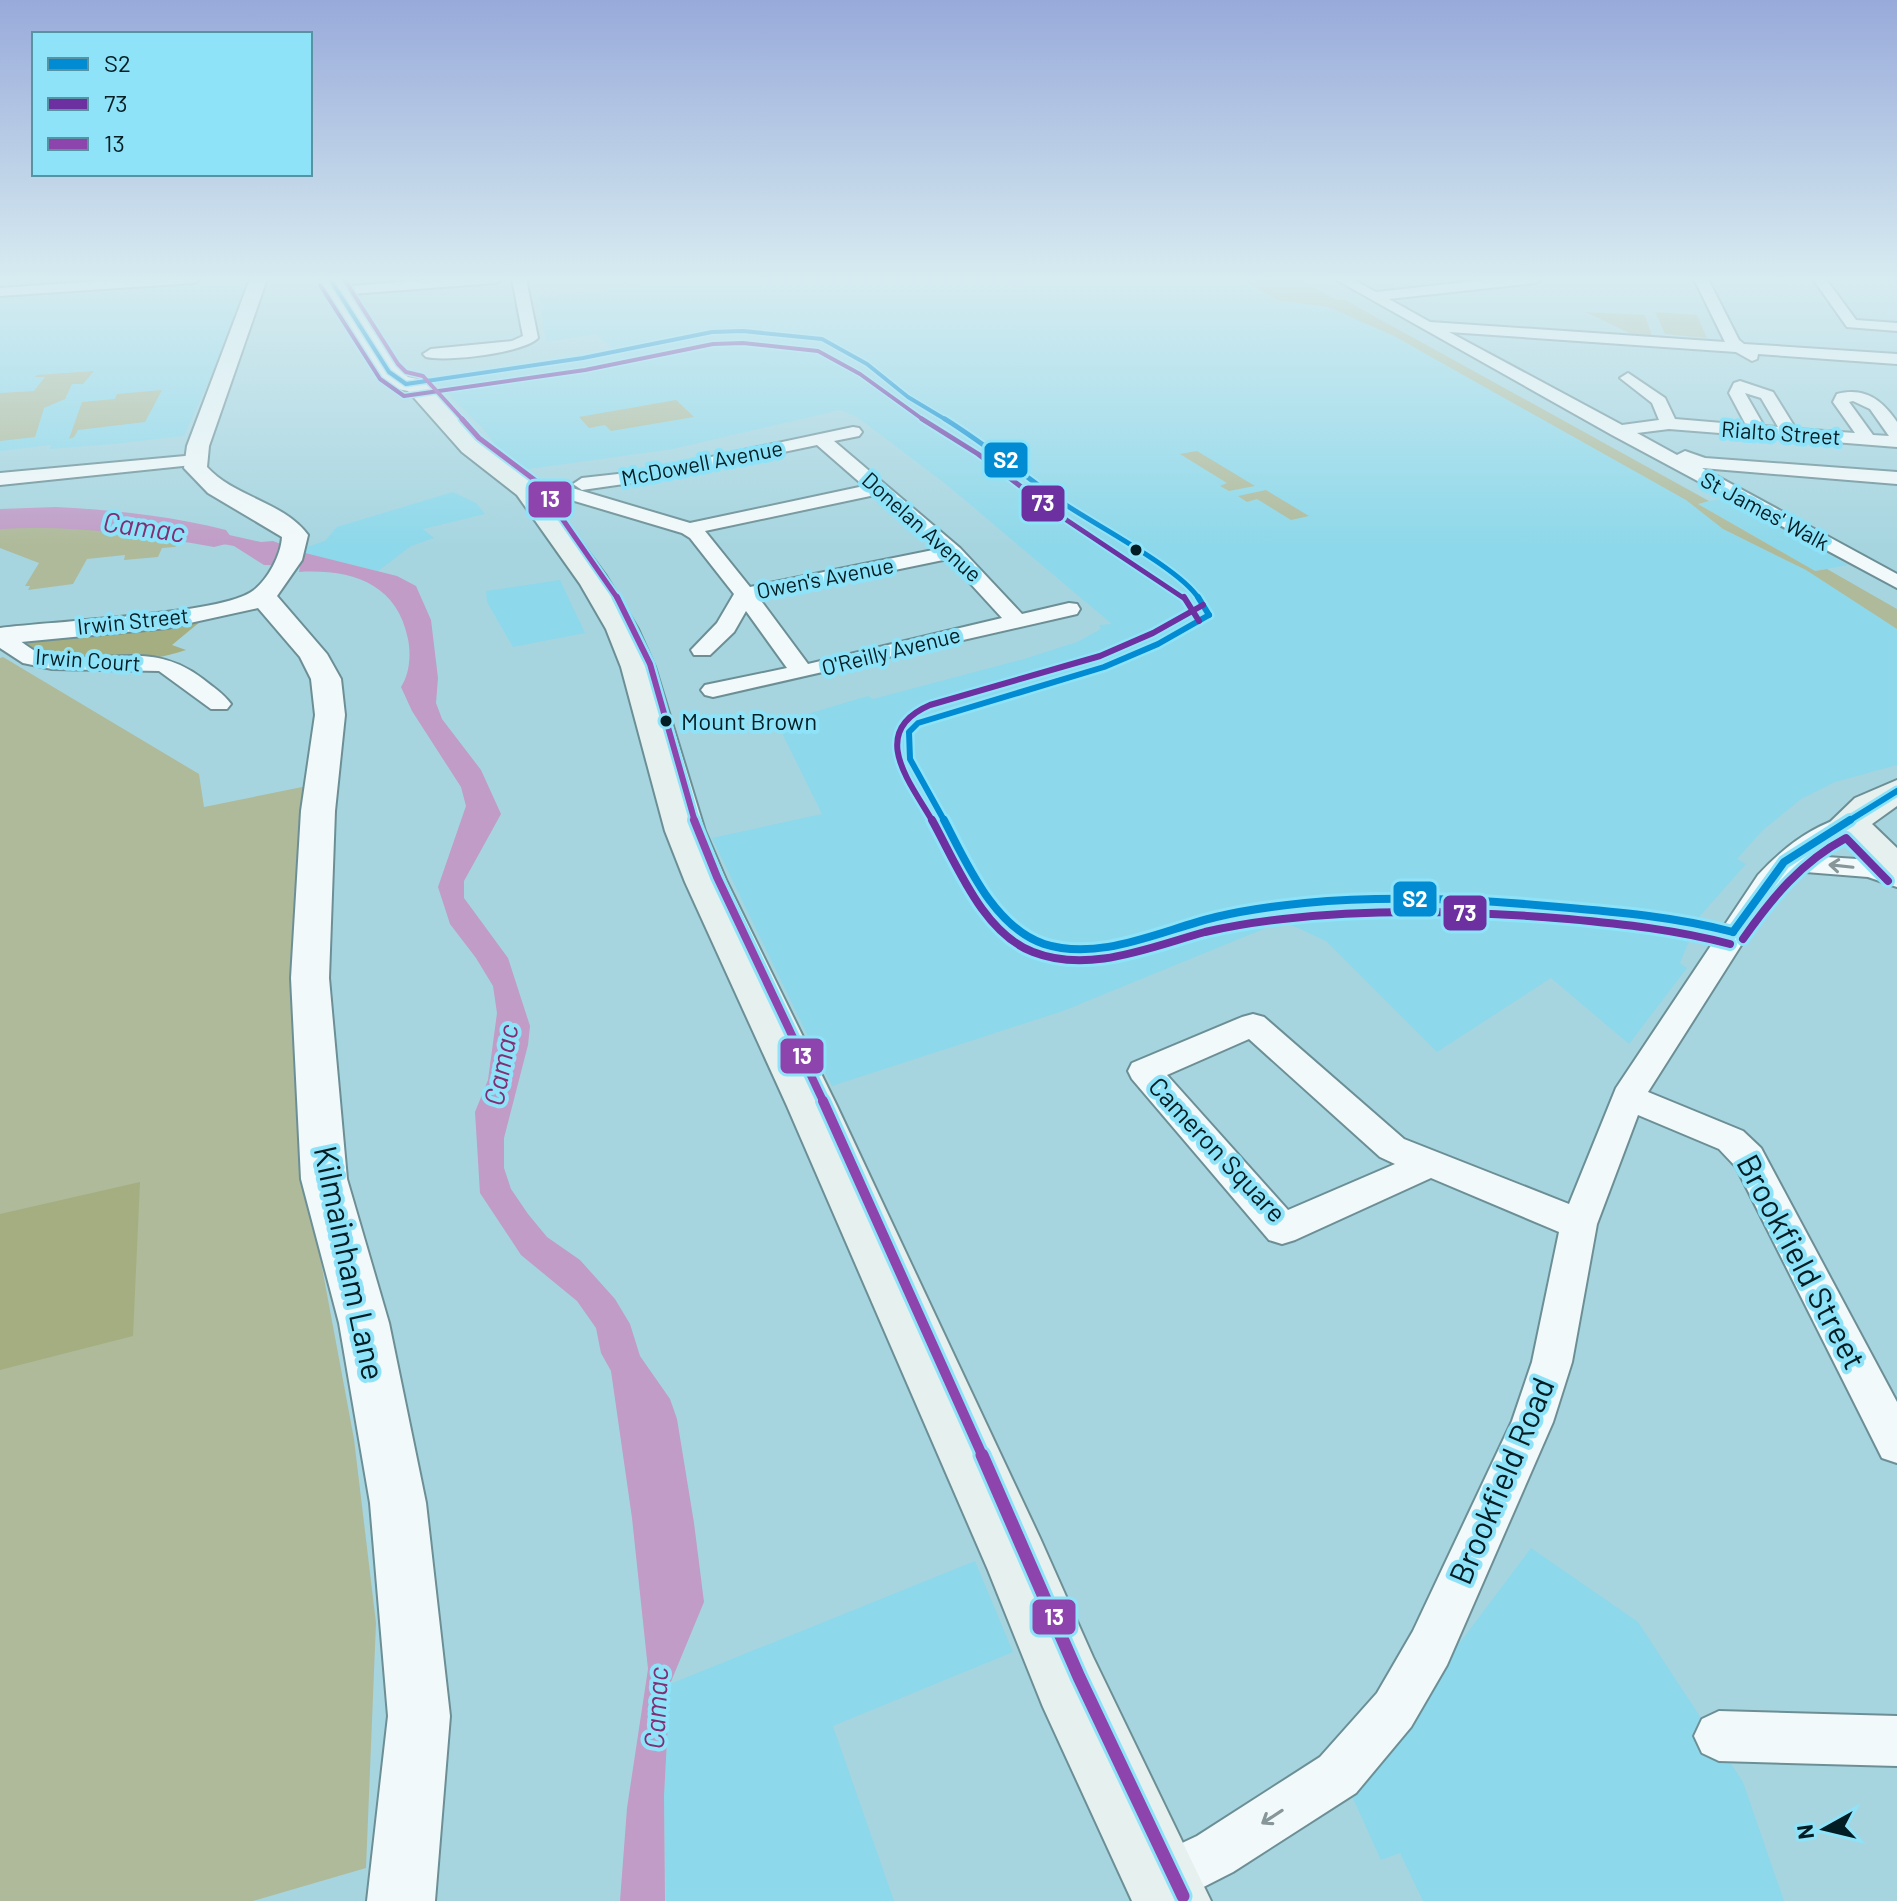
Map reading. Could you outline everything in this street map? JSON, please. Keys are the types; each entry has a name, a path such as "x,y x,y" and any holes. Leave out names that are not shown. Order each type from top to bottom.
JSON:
{"main road":[{"path":"408,368 417,379 415,385 471,447 518,483 595,583 632,650 685,831 708,887 812,1106 1017,1561 1068,1682 1168,1890"},
{"path":"1897,791 1869,806 1848,824 1869,841 1897,875"}],"street":[{"path":"0,479 196,460 198,446 227,368"},
{"path":"1503,368 1628,433 1702,463 1897,478"},
{"path":"1866,368 1876,380"},
{"path":"1529,374 1628,433"},
{"path":"1628,378 1659,401 1669,424"},
{"path":"1758,431 1737,393 1740,386 1767,395 1790,434"},
{"path":"1868,440 1841,402 1843,397 1855,396 1871,401 1897,435"},
{"name":"Rialto Street","path":"1628,433 1669,424 1897,442"},
{"name":"McDowell Avenue","path":"582,484 645,476 853,432"},
{"name":"St James' Walk","path":"1628,433 1897,582"},
{"name":"Donelan Avenue","path":"821,439 953,552 1017,621"},
{"name":"Kilmainham Lane","path":"196,460 195,468 206,483 282,522 295,535 281,569 313,654 326,679 330,715 318,811 310,978 324,1179 364,1323 398,1503 418,1700 401,1901"},
{"path":"645,476 745,594 802,672"},
{"path":"518,483 675,510 880,488"},
{"name":"Owen's Avenue","path":"745,594 953,552"},
{"name":"Irwin Street","path":"1,636 237,608 281,569"},
{"path":"702,650 726,627 745,594"},
{"name":"O'Reilly Avenue","path":"713,690 1069,609"},
{"name":"Irwin Court","path":"1,636 7,645 21,654 50,661 95,665 165,664 219,704"},
{"name":"Brookfield Road","path":"1168,1890 1215,1854 1338,1775 1394,1710 1430,1648 1532,1422 1552,1362 1579,1224 1628,1097 1733,932 1784,862 1820,837 1848,824"},
{"path":"1784,862 1872,869 1897,875"},
{"name":"Cameron Square","path":"1431,1163 1282,1229 1144,1071 1253,1025 1392,1148 1431,1163 1579,1224"},
{"name":"Brookfield Street","path":"1628,1097 1731,1140 1749,1158 1897,1444"},
{"path":"1719,1736 1897,1741"}],"shaded area":[{"path":"0,368 215,368 184,436 0,451"},
{"path":"501,368 1452,368 1686,500 1723,529 1806,570 1897,629 1897,765 1835,782 1801,799 1763,830 1737,859 1746,864 1700,916 1680,963 1687,968 1629,1044 1551,978 1437,1052 1326,941 1283,921 1063,1011 832,1086 712,838 822,814 777,723 868,696 873,699 1024,659 1077,642 1101,629 1099,625 1112,624 947,485 857,417 840,410 673,449 515,471 484,430 433,379"},
{"path":"453,492 476,503 485,514 423,529 434,538 411,546 378,571 305,554 307,547 325,541 337,527"},
{"path":"1727,498 1848,565 1815,571 1697,503"},
{"path":"560,580 585,633 513,647 487,602 486,591"},
{"path":"1531,1548 1638,1622 1743,1782 1784,1901 1423,1901 1400,1853 1381,1860 1352,1796 1361,1774"},
{"path":"975,1561 1013,1652 833,1726 894,1901 666,1901 664,1796 670,1684"}],"green space":[{"path":"1450,368 1468,368 1709,501 1698,504 1815,571 1827,569 1897,609 1897,629 1806,570 1723,529 1686,500"},
{"path":"94,371 83,384 72,384 65,399 44,408 35,437 0,441 0,393 34,391 45,377 35,377 37,375"},
{"path":"162,390 145,422 78,430 69,439 82,402 115,399 117,394"},
{"path":"676,400 694,417 611,431 605,425 589,428 579,417"},
{"path":"1197,451 1255,486 1229,491 1220,486 1227,483 1180,454"},
{"path":"1266,490 1309,516 1291,520 1257,499 1247,502 1238,496"},
{"path":"60,520 110,523 188,538 175,547 162,548 158,557 124,560 125,555 87,559 73,584 28,590 30,586 25,586 39,563 0,548 0,525"},
{"path":"201,621 172,645 186,650 146,659 82,659 41,650 22,641"},
{"path":"0,658 199,774 204,807 307,786 291,953 294,1068 305,1176 354,1439 376,1623 366,1868 253,1901 0,1901"},
{"path":"140,1182 133,1336 0,1370 0,1214"}],"water":[{"path":"162,520 261,542 273,541 305,553 397,576 416,586 431,620 438,678 436,703 442,719 481,770 501,814 464,881 464,898 508,958 530,1026 504,1138 504,1168 511,1189 547,1237 580,1260 615,1299 630,1324 640,1356 670,1399 677,1419 704,1602 670,1684 664,1796 665,1901 620,1901 627,1808 648,1669 632,1518 611,1371 601,1353 596,1328 577,1301 521,1255 480,1193 475,1112 488,1080 497,1013 493,986 450,924 438,887 466,806 461,787 412,711 401,687 409,657 402,620 394,604 382,592 353,577 336,573 299,572 300,566 264,565 234,546 131,527"}],"waterway":[{"name":"Camac","path":"0,519 56,517 108,520 214,537"}],"transit line":[{"name":"73","path":"373,368 380,379 404,396 596,368"},
{"name":"S2","path":"386,368 406,384 517,368"},
{"name":"13","path":"402,368 406,372 423,376 479,438 536,481 605,576 632,623 650,664 696,827 717,877 823,1101 1028,1556 1079,1677 1183,1896"},
{"name":"73","path":"849,368 902,407 978,454 1053,511 1184,597 1199,621"},
{"name":"S2","path":"872,368 908,397 985,444 1060,501 1193,589 1209,615"},
{"name":"73","path":"1203,605 1153,633 1100,656 920,709 900,728 896,744 900,765 991,923 1019,946 1052,958 1098,959 1242,924 1328,915 1414,912 1500,914 1586,921 1676,932 1730,944"},
{"name":"S2","path":"1209,615 1158,644 1104,667 944,713 918,723 909,732 910,759 947,827 995,905 1023,935 1046,945 1095,948 1261,908 1400,899 1494,902 1603,911 1678,920 1733,932"},
{"name":"S2","path":"1733,932 1784,862 1897,791"},
{"name":"73","path":"1743,939 1776,894 1800,868 1846,838 1888,881"}],"place":[{"name":"Mount Brown","path":"666,721"}]}
